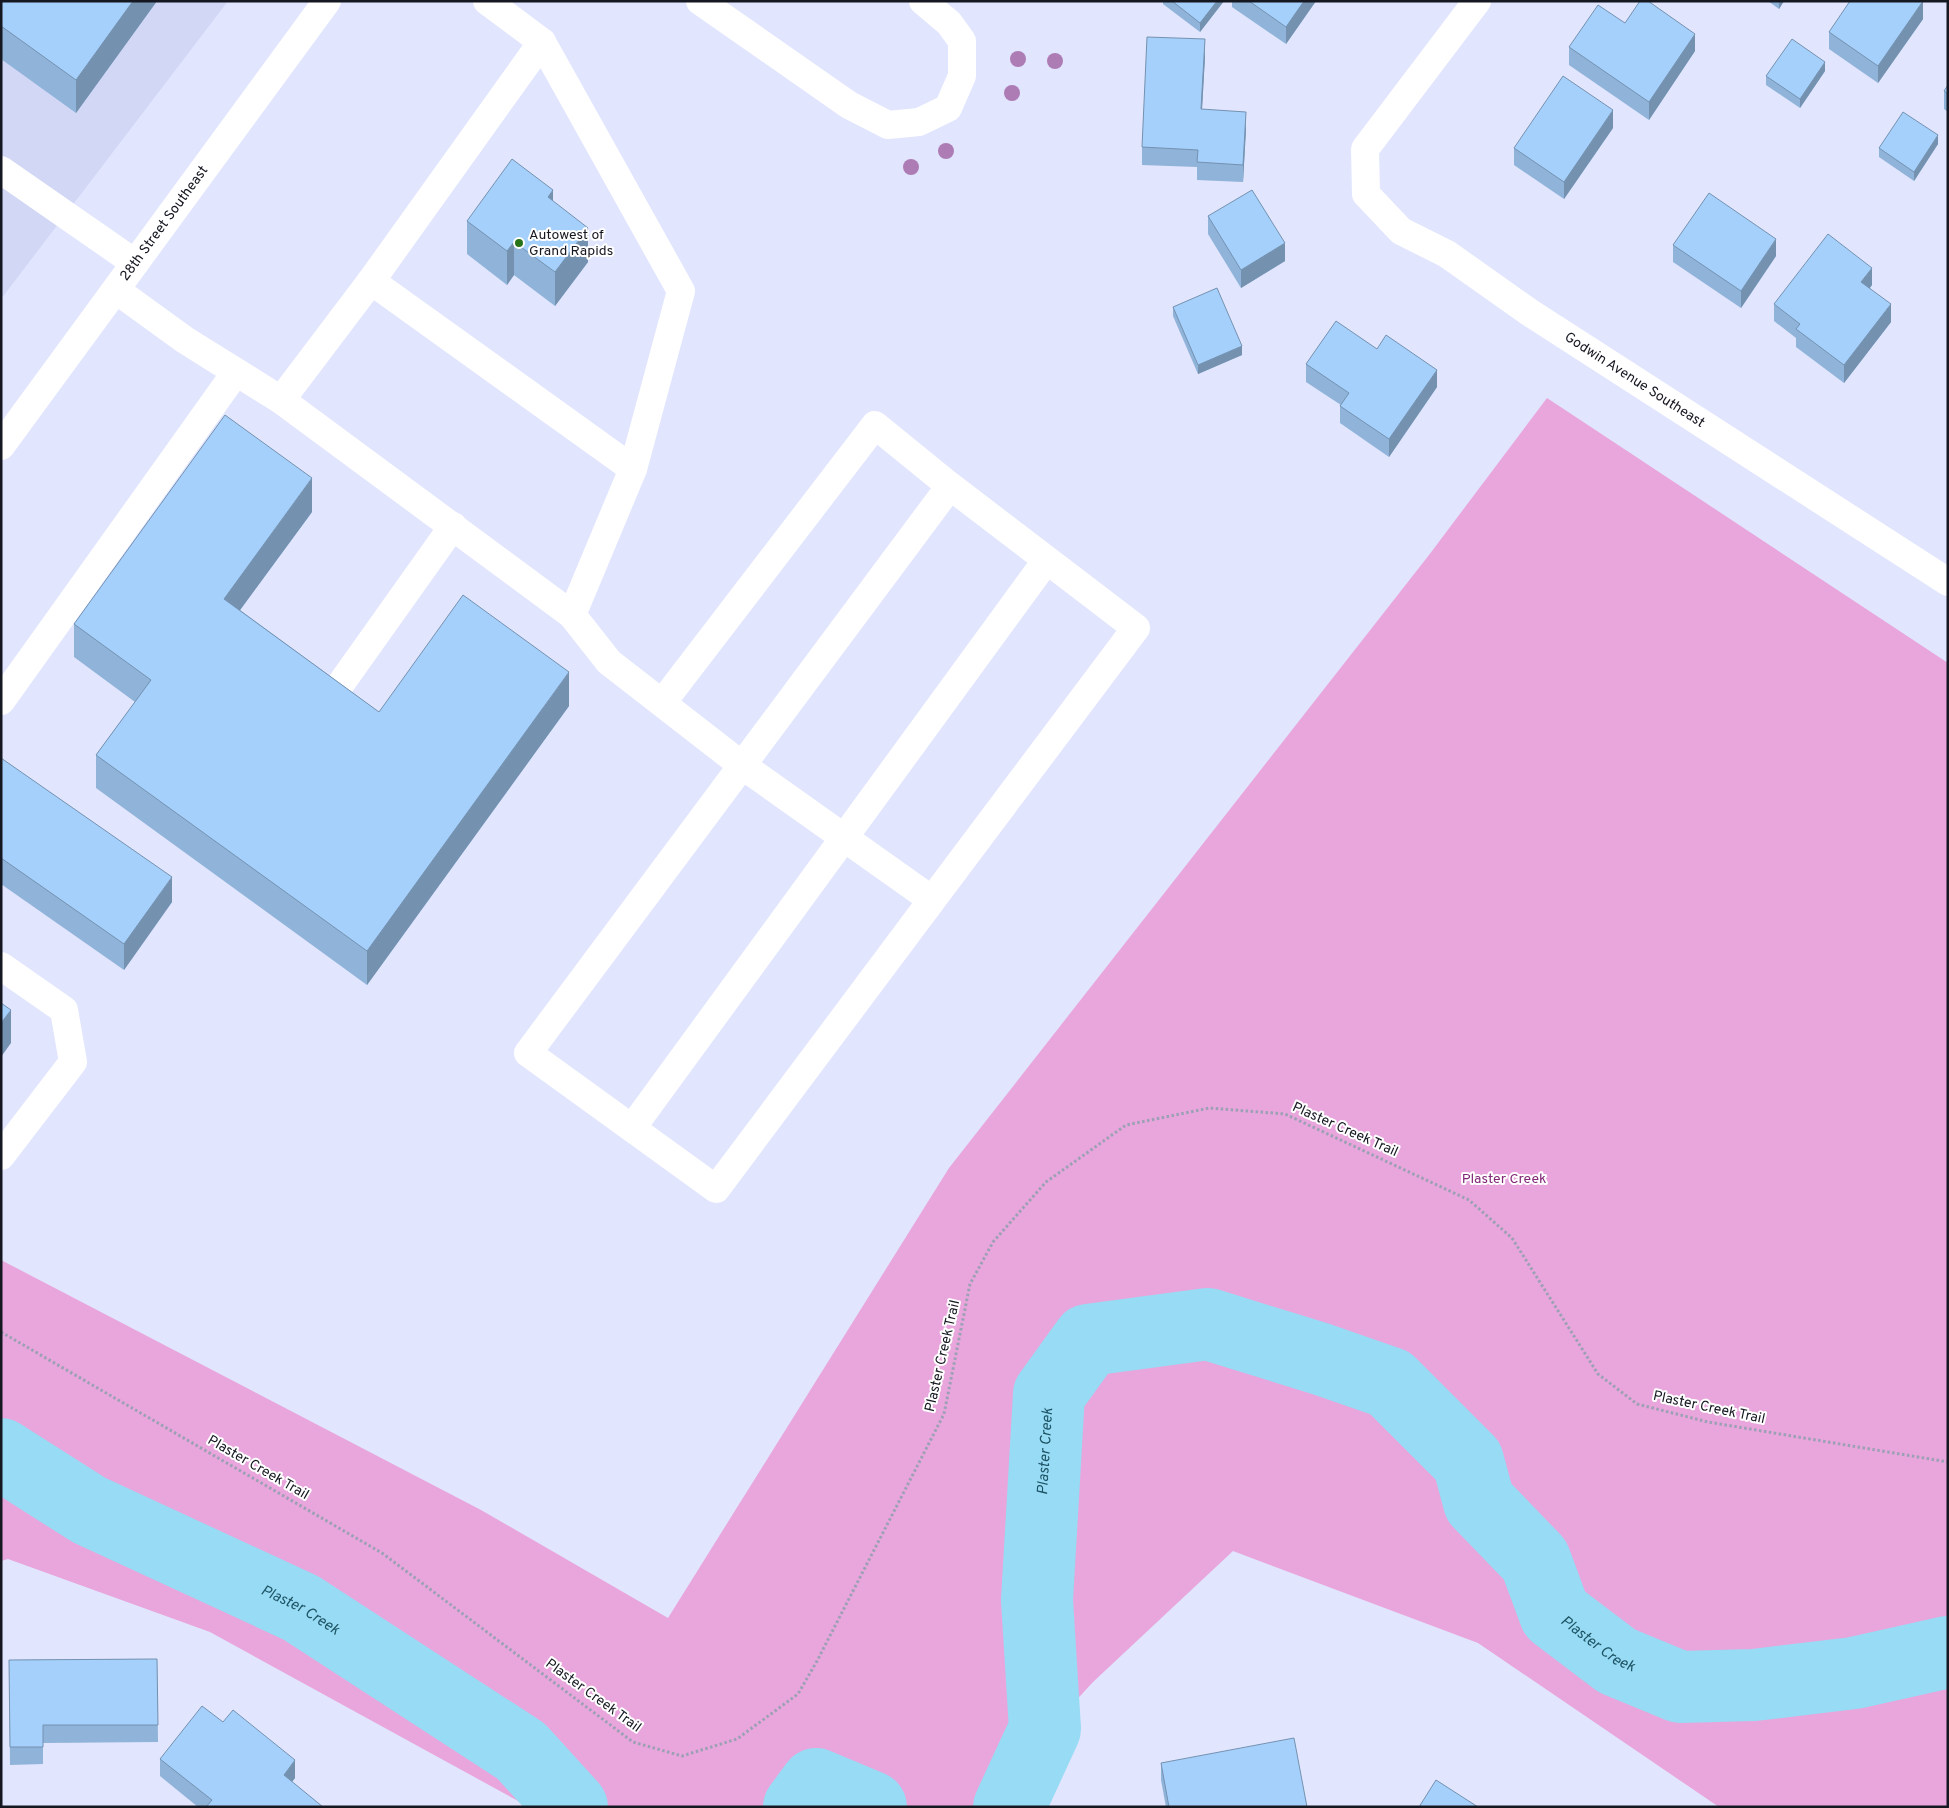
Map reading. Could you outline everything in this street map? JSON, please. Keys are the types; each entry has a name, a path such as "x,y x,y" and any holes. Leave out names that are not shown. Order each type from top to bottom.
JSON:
{"street":[{"name":"28th Street Southeast","path":"1,446 327,1"},
{"path":"487,1 542,42 681,291 633,469 572,615"},
{"path":"700,1 849,105 888,125 919,122 948,108 962,76 962,41 949,23 923,1"},
{"name":"Godwin Avenue Southeast","path":"1477,1 1366,148 1366,194 1401,230 1446,254 1529,312 1948,582"},
{"path":"282,400 371,281 542,42"},
{"path":"3,175 136,263"},
{"path":"371,281 633,469"},
{"path":"116,290 185,340 282,400 453,526 572,615 609,662 743,766 932,900"},
{"path":"1,701 236,372"},
{"path":"662,703 874,425 1046,561 1136,628 716,1189 528,1053 950,486"},
{"path":"335,692 453,526"},
{"path":"632,1128 1046,561"},
{"path":"1,966 64,1010 73,1062 1,1156"}],"path":[{"name":"Plaster Creek Trail","path":"1,1332 382,1553 633,1742 682,1756 737,1739 798,1694 817,1661 944,1414 970,1284 993,1242 1046,1182 1126,1125 1209,1108 1285,1114 1469,1200 1512,1238 1598,1374 1636,1404 1708,1422 1948,1462"}],"shaded area":[{"path":"1,1 228,1 1,299"}],"green space":[{"name":"Plaster Creek","path":"1547,398 1948,663 1948,1807 1719,1807 1478,1643 1233,1551 1093,1682 978,1807 529,1807 210,1632 8,1559 1,1561 1,1260 481,1510 668,1618 949,1168 1429,555"}],"building":[{"path":"1,1 133,1 76,80 1,26"},
{"path":"1172,1 1217,1 1200,23"},
{"path":"1249,1 1304,1 1286,27"},
{"path":"1640,1 1648,1 1695,34 1649,102 1569,47 1598,5 1625,23"},
{"path":"1850,1 1923,1 1878,66 1829,32"},
{"path":"1147,37 1205,39 1201,109 1246,112 1243,165 1197,162 1198,150 1142,147"},
{"path":"1792,39 1825,62 1800,99 1766,76"},
{"path":"1563,76 1613,110 1564,182 1514,148"},
{"path":"1948,85 1948,94 1944,91"},
{"path":"1903,112 1938,135 1914,172 1879,148"},
{"path":"512,159 553,190 548,197 588,228 555,272 514,242 507,251 467,221"},
{"path":"1252,190 1285,243 1241,270 1208,216"},
{"path":"1709,193 1776,239 1741,291 1673,245"},
{"path":"1828,234 1872,268 1861,282 1891,304 1844,365 1796,329 1800,324 1774,304"},
{"path":"1217,288 1242,346 1198,365 1173,307"},
{"path":"1336,321 1377,349 1386,335 1437,370 1389,439 1340,406 1349,393 1306,364"},
{"path":"225,415 312,478 224,599 379,712 463,595 569,672 367,951 96,755 151,680 74,624"},
{"path":"1,758 172,877 124,944 1,858"},
{"path":"1,1003 11,1010 1,1023"},
{"path":"157,1659 158,1725 43,1725 43,1747 10,1747 9,1660"},
{"path":"202,1706 223,1722 233,1710 295,1760 284,1775 323,1807 206,1807 212,1800 160,1759"},
{"path":"1294,1738 1307,1807 1169,1807 1161,1763"},
{"path":"1436,1780 1478,1807 1419,1807"}],"waterway":[{"name":"Plaster Creek","path":"1009,1807 1045,1729 1037,1600 1049,1394 1088,1340 1208,1324 1321,1359 1390,1383 1468,1461 1479,1502 1535,1560 1555,1614 1617,1661 1680,1687 1754,1685 1854,1673 1948,1652"},
{"name":"Plaster Creek","path":"1,1454 89,1510 301,1608 521,1751 572,1807"},
{"name":"Plaster Creek","path":"799,1807 816,1784 871,1807"}],"place":[{"name":"Autowest of Grand Rapids","path":"519,243"}]}
